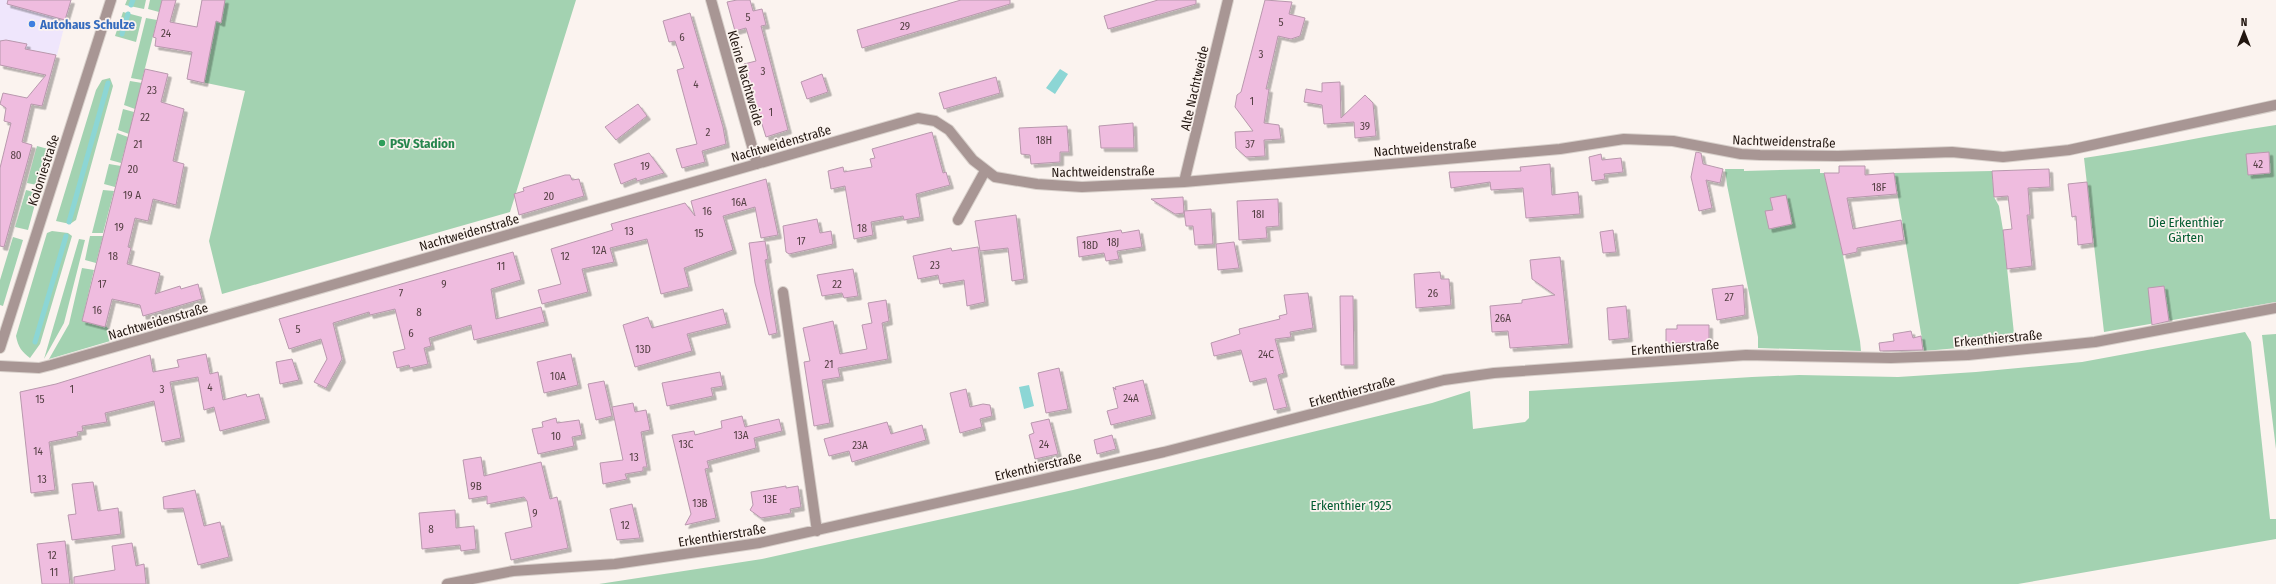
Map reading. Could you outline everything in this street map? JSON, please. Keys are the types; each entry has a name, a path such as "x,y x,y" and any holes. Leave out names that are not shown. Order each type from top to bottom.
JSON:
{"street":[{"name":"Koloniestraße","path":"0,346 111,0"},
{"name":"Kleine Nachtweide","path":"711,0 757,164"},
{"name":"Alte Nachtweide","path":"1184,182 1228,0"},
{"name":"Nachtweidenstraße","path":"0,366 39,368 51,365 918,118 934,121 949,130 973,160 985,171 995,177 1054,186 1082,187 1184,182 1560,149 1624,139 1673,141 1741,154 1760,155 1838,156 1952,152 2003,157 2069,150 2276,106"},
{"path":"958,220 985,171"},
{"path":"783,292 817,531"},
{"name":"Erkenthierstraße","path":"447,584 513,571 615,564 720,550 817,531 1028,481 1164,452 1444,380 1523,370 1746,356 1891,358 1968,355 2095,342 2276,308"}],"shaded area":[{"name":"Autohaus Schulze","path":"0,0 71,0 57,55 25,49 26,44 0,41"}],"green space":[{"path":"127,0 146,0 144,9 125,5"},
{"path":"150,0 162,0 159,12 148,9"},
{"name":"PSV Stadion","path":"202,0 576,0 510,212 222,294 209,241 245,91 187,79"},
{"path":"123,12 142,17 136,42 115,36"},
{"path":"146,18 157,20 142,80 131,78"},
{"path":"110,78 113,86 76,220 70,224 56,221 96,90 102,80"},
{"path":"130,81 142,83 135,109 124,105"},
{"path":"123,109 134,112 129,134 118,130"},
{"name":"Die Erkenthier Gärten","path":"2276,125 2276,302 2104,332 2084,158"},
{"path":"117,133 128,137 121,163 110,160"},
{"path":"37,146 52,150 42,186 27,183"},
{"path":"109,164 121,166 115,187 104,184"},
{"path":"1725,169 1744,169 1744,171 1820,169 1820,173 1824,173 1838,230 1861,351 1758,348 1758,337"},
{"path":"1992,171 1994,197 1999,206 2003,230 2015,343 1924,351 1894,173"},
{"path":"26,190 38,193 28,230 15,227"},
{"path":"103,190 114,191 103,233 92,233"},
{"path":"52,231 68,233 72,236 40,344 30,358 21,349 16,336 47,233"},
{"path":"90,236 103,236 96,263 85,260"},
{"path":"13,237 23,240 3,306 0,305 0,280"},
{"path":"79,239 85,240 64,323 44,359"},
{"path":"82,268 94,270 82,321 105,327 105,325 117,339 49,359 69,324"},
{"name":"Erkenthier 1925","path":"2245,332 2251,342 2270,519 2276,519 2276,539 2018,584 599,584 762,559 1073,490 1432,403 1470,391 1473,429 1525,422 1529,418 1529,391 1799,375 1898,377 1976,372 2082,362"},
{"path":"2276,334 2276,449 2262,335"}],"water":[{"path":"1060,69 1068,74 1055,94 1046,88"},
{"path":"1029,385 1034,406 1024,409 1019,387"}],"building":[{"path":"8,0 71,0 65,20 7,4"},
{"path":"162,0 176,0 170,22 197,27 202,0 225,0 221,23 216,21 204,83 187,79 192,52 155,46 156,38 153,37"},
{"path":"750,0 753,11 762,9 766,25 761,26 788,130 766,137 751,89 745,86 749,82 744,64 756,61 746,28 735,31 727,2"},
{"path":"961,0 1010,0 1010,4 862,48 857,30"},
{"path":"1158,0 1196,0 1196,4 1108,29 1104,16"},
{"path":"1265,0 1292,2 1289,14 1305,18 1300,36 1291,39 1278,36 1266,89 1269,89 1264,123 1279,125 1281,139 1264,140 1265,156 1246,157 1236,148 1235,132 1253,131 1235,107 1237,95 1241,92"},
{"path":"690,13 723,127 726,144 702,151 705,162 682,168 676,149 697,144 677,70 684,68 675,41 669,42 663,21"},
{"path":"6,40 27,44 25,49 56,55 42,106 31,104 22,142 32,145 4,247 0,246 0,168 11,123 4,121 6,108 0,104 3,93 27,98 46,75 0,65 0,41"},
{"path":"145,69 168,74 161,102 184,109 173,161 184,164 176,205 153,199 148,221 135,218 128,247 131,248 127,264 160,273 155,294 180,286 181,289 198,284 202,299 143,316 140,305 112,299 105,327 82,321"},
{"path":"822,74 828,92 807,99 801,82"},
{"path":"996,77 1000,93 944,109 939,93"},
{"path":"1340,82 1341,118 1365,95 1373,103 1376,136 1355,138 1354,122 1324,124 1322,105 1304,102 1306,89 1322,92 1322,83"},
{"path":"638,104 647,116 616,140 605,127"},
{"path":"1133,123 1134,148 1101,148 1099,126"},
{"path":"1067,126 1069,152 1060,152 1060,162 1031,164 1030,155 1021,154 1019,128"},
{"path":"932,132 943,173 946,172 950,185 916,194 920,217 904,220 903,216 871,222 873,235 854,239 845,186 831,189 828,171 843,167 844,172 872,167 870,159 875,158 872,149"},
{"path":"1696,152 1701,153 1703,164 1723,169 1720,183 1706,180 1712,208 1699,211 1691,177"},
{"path":"2269,152 2270,173 2248,175 2246,154"},
{"path":"649,153 664,173 637,181 636,178 621,184 614,164"},
{"path":"1601,154 1602,160 1621,158 1623,172 1604,174 1605,179 1592,181 1589,157"},
{"path":"1550,164 1552,195 1578,192 1580,214 1526,218 1523,188 1491,190 1490,182 1451,188 1449,172 1521,171 1520,167"},
{"path":"1839,166 1865,166 1865,175 1894,173 1897,194 1847,198 1853,229 1901,220 1904,240 1857,248 1857,252 1843,255 1824,173 1839,173"},
{"path":"2049,169 2050,187 2028,188 2030,215 2027,215 2032,266 2007,269 2003,230 2012,229 2008,196 1994,197 1992,171"},
{"path":"565,175 570,175 572,180 579,179 584,196 519,215 514,194 524,191 523,188"},
{"path":"766,179 778,235 761,238 755,207 723,216 733,250 684,268 689,287 661,294 647,239 610,248 614,262 582,269 588,292 542,304 538,290 561,284 551,249 613,230 611,224 685,203 695,216 691,201"},
{"path":"2087,182 2093,243 2078,245 2076,216 2072,217 2068,184"},
{"path":"1786,195 1792,224 1769,229 1765,211 1773,210 1770,198"},
{"path":"1183,197 1184,213 1175,214 1151,199"},
{"path":"1278,199 1279,226 1266,227 1267,238 1239,240 1237,201"},
{"path":"1211,209 1213,244 1195,245 1193,226 1186,226 1184,211"},
{"path":"1016,215 1024,279 1012,281 1008,248 980,251 975,221"},
{"path":"817,219 820,233 831,231 833,244 789,254 786,252 783,226"},
{"path":"1121,230 1122,233 1139,230 1142,247 1117,251 1119,259 1106,261 1104,253 1079,257 1077,237"},
{"path":"1613,230 1616,252 1603,253 1600,232"},
{"path":"765,241 768,259 765,260 777,333 769,335 755,283 749,243"},
{"path":"1234,242 1239,268 1218,270 1216,244"},
{"path":"978,247 985,302 967,306 964,280 940,284 938,275 918,279 913,256 951,248 952,251"},
{"path":"513,252 521,280 491,289 496,319 541,307 545,322 474,340 471,325 429,338 431,346 424,348 428,364 410,368 409,365 397,368 393,352 405,349 395,309 370,315 369,312 333,323 342,359 326,388 314,382 327,359 321,339 289,349 279,319"},
{"path":"1560,257 1569,344 1510,348 1508,331 1492,332 1490,306 1522,303 1522,300 1555,295 1532,279 1530,260"},
{"path":"853,269 858,296 844,298 842,293 822,296 817,275"},
{"path":"1440,272 1441,279 1449,279 1451,305 1416,308 1414,274"},
{"path":"1743,285 1745,315 1717,320 1712,289"},
{"path":"2164,286 2169,321 2152,325 2148,288"},
{"path":"1308,293 1313,328 1290,332 1291,337 1275,339 1284,373 1278,375 1287,407 1274,410 1266,378 1250,382 1241,350 1214,356 1211,343 1240,334 1239,329 1280,319 1279,316 1287,314 1284,295"},
{"path":"1340,296 1353,296 1354,365 1341,365"},
{"path":"886,300 889,321 882,323 888,359 838,368 840,377 822,380 830,423 814,426 804,362 810,361 803,328 833,321 840,354 867,349 862,325 872,323 868,303"},
{"path":"1626,306 1629,338 1609,340 1607,308"},
{"path":"723,309 727,324 687,334 692,351 635,367 623,325 648,317 652,328"},
{"path":"1677,325 1709,325 1709,343 1666,343 1666,329 1677,329"},
{"path":"1911,331 1913,338 1921,336 1923,350 1880,351 1879,343 1894,341 1893,334"},
{"path":"206,354 210,374 218,372 223,400 246,394 247,397 259,394 266,419 220,431 214,407 204,410 198,377 170,382 181,438 162,442 154,401 105,413 107,422 82,426 83,431 77,432 78,436 49,442 55,490 31,493 20,392 56,384 150,355 153,372 179,367 177,360"},
{"path":"571,354 578,385 544,393 537,362"},
{"path":"292,359 299,380 280,384 276,362"},
{"path":"1059,368 1068,409 1046,413 1038,373"},
{"path":"720,372 723,386 711,388 713,396 667,406 662,383"},
{"path":"1143,380 1152,415 1111,425 1107,411 1118,408 1113,387 1116,390 1115,387"},
{"path":"604,381 612,416 596,420 588,384"},
{"path":"966,389 970,407 983,404 990,405 992,416 980,419 982,427 960,433 950,393"},
{"path":"633,403 635,412 646,410 650,430 641,432 647,467 643,467 643,471 625,474 627,479 603,484 600,463 623,460 612,407"},
{"path":"742,416 745,427 779,419 782,431 754,438 756,448 707,461 709,468 705,469 716,518 685,525 691,514 672,435 694,431 695,435 722,428 721,421"},
{"path":"556,418 557,423 579,420 582,435 572,437 574,446 538,454 532,429 543,427 542,422"},
{"path":"1049,419 1058,454 1035,459 1029,435 1034,433 1031,423"},
{"path":"887,422 891,434 922,425 926,440 852,462 849,451 829,456 824,439"},
{"path":"1112,435 1116,449 1097,454 1094,440"},
{"path":"481,457 484,476 541,462 550,499 557,497 568,548 511,560 505,533 532,527 527,501 524,497 487,504 487,496 469,499 463,460"},
{"path":"93,482 98,511 118,508 121,534 72,540 68,515 76,514 72,484"},
{"path":"786,486 786,488 798,486 801,507 790,509 791,513 761,518 750,510 753,505 751,492"},
{"path":"195,490 204,526 220,522 229,557 198,565 183,508 164,509 163,497"},
{"path":"632,504 640,538 617,540 610,509"},
{"path":"455,510 456,528 474,526 476,549 461,551 460,545 422,549 419,513"},
{"path":"65,541 70,584 42,584 37,544"},
{"path":"132,543 136,566 144,564 146,584 74,584 74,577 115,570 112,546"}],"waterway":[{"path":"131,5 133,0"},
{"path":"122,34 128,14"},
{"path":"69,222 108,83"},
{"path":"35,342 66,236"}],"place":[{"name":"Autohaus Schulze","path":"32,24"},
{"name":"PSV Stadion","path":"382,143"}]}
